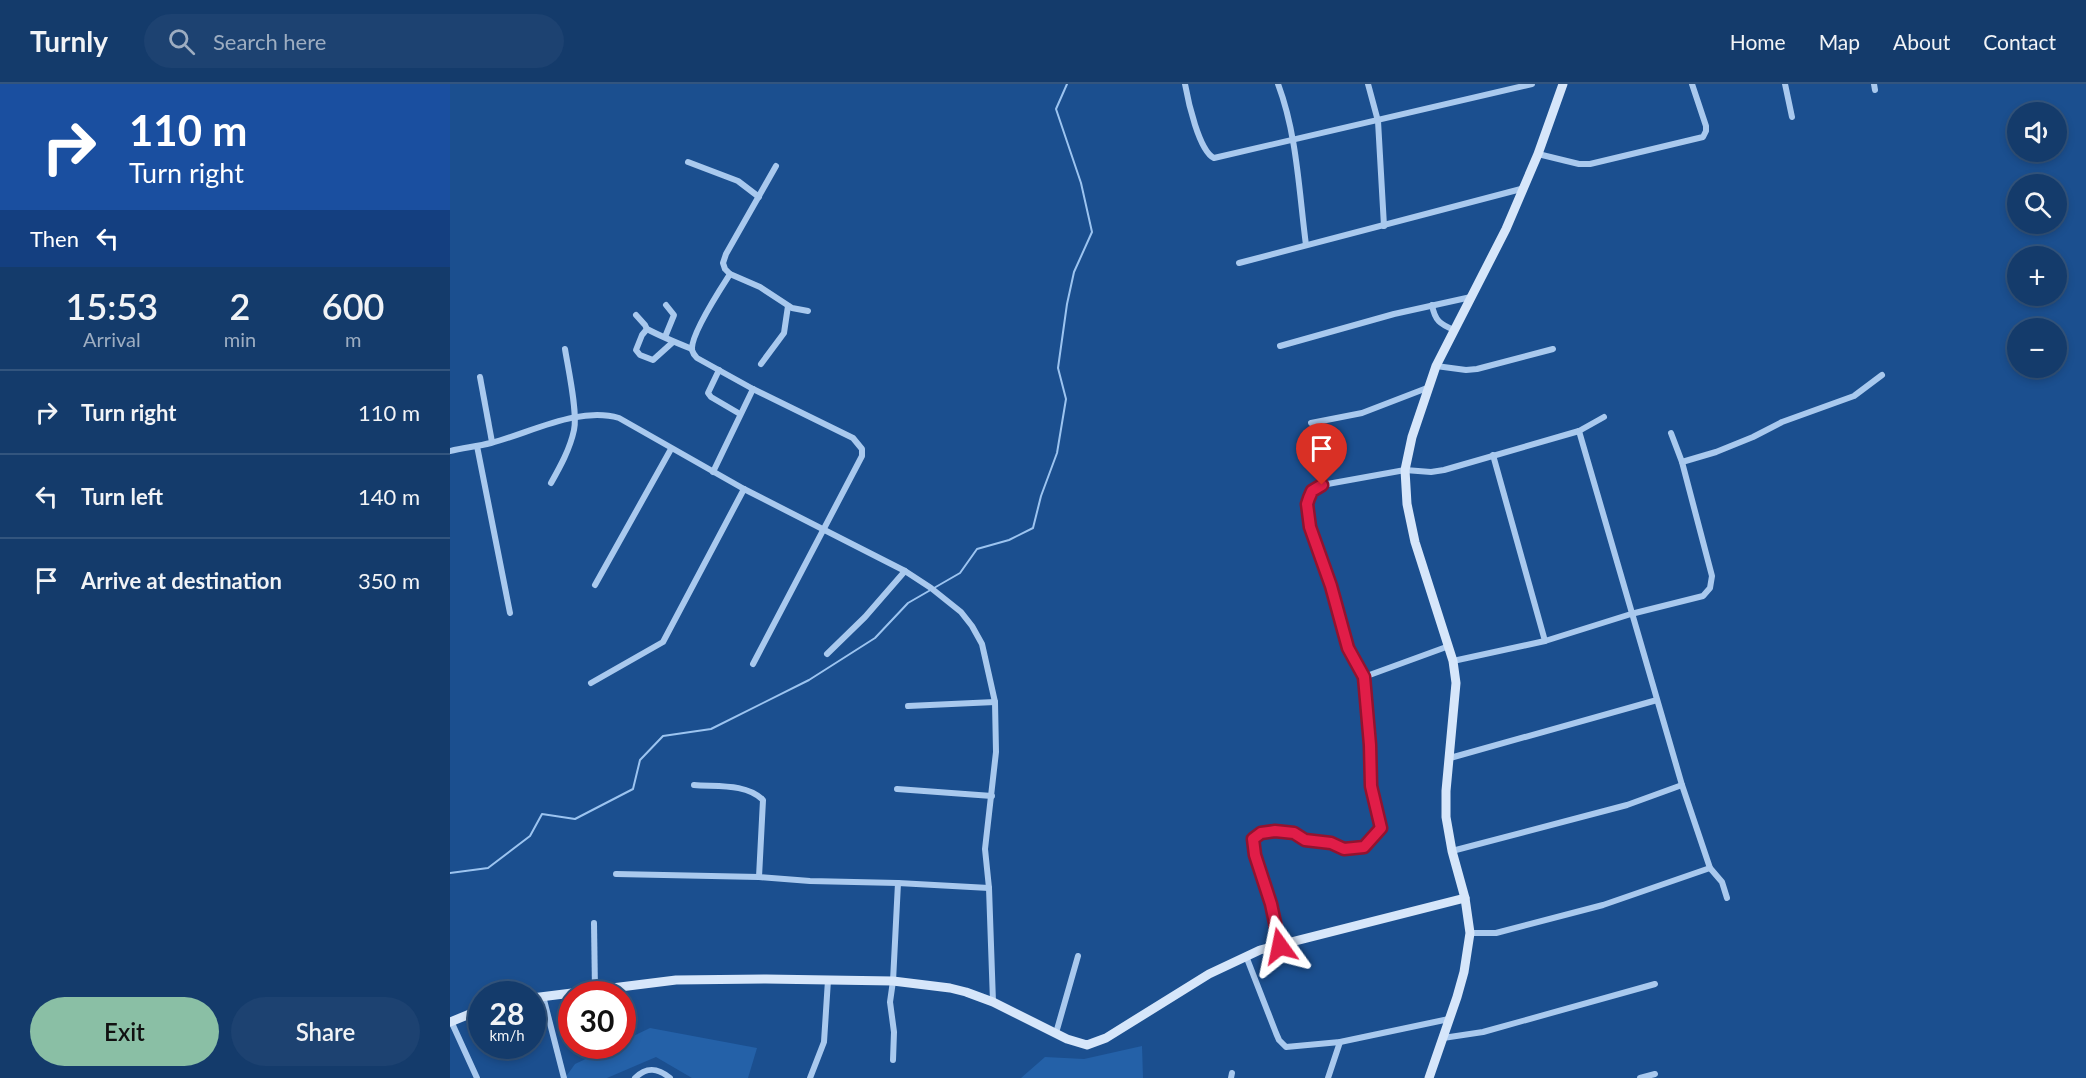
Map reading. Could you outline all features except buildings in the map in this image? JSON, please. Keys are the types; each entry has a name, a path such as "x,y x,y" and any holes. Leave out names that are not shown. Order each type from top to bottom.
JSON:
{"street":[{"path":"1185,84 1204,149 1209,156 1221,158 1532,84"},
{"path":"1278,84 1286,106 1306,245"},
{"path":"1368,84 1378,121 1384,226"},
{"path":"1429,1078 1464,972 1470,933 1465,898 1452,851 1446,808 1456,683 1453,661 1415,542 1407,504 1405,470 1412,437 1436,366 1506,229 1521,189 1538,154 1563,84"},
{"path":"1538,154 1579,164 1590,164 1703,137 1706,126 1692,84"},
{"path":"1785,84 1792,117"},
{"path":"688,162 738,181 759,197"},
{"path":"776,166 723,260 725,269 730,274 760,287 788,306 808,310"},
{"path":"1239,262 1521,189"},
{"path":"692,349 705,315 730,274"},
{"path":"1280,346 1471,296"},
{"path":"665,337 674,315 666,305"},
{"path":"1432,305 1435,319 1454,330"},
{"path":"761,364 784,333 788,306"},
{"path":"636,315 647,329 692,349 697,358 853,438 862,449 862,456 753,664"},
{"path":"647,329 637,344 636,350 640,355 653,360 673,342"},
{"path":"551,483 560,468 574,429 571,382 565,349"},
{"path":"1436,366 1466,370 1477,369 1553,349"},
{"path":"719,370 708,393 740,414"},
{"path":"1682,462 1716,452 1782,422 1854,396 1882,375"},
{"path":"480,377 492,442"},
{"path":"713,472 753,388"},
{"path":"1311,423 1362,413 1427,388"},
{"path":"450,451 492,442 574,417 600,415 619,418 744,489 905,572 934,590 961,612 982,644 995,702 996,752 985,849 989,888 993,1002"},
{"path":"1280,946 1271,904 1255,855 1253,839 1261,833 1285,832 1294,833 1309,841 1331,843 1349,849 1364,847 1381,828 1371,786 1364,677 1348,648 1331,586 1310,527 1307,504 1312,491 1322,485 1405,470 1431,472 1579,431 1604,417"},
{"path":"1579,431 1682,784 1710,868 1722,882 1727,898"},
{"path":"1453,661 1545,641 1631,614 1703,596 1712,584 1712,576 1682,462 1671,433"},
{"path":"477,446 510,613"},
{"path":"595,585 671,449"},
{"path":"1493,455 1545,641"},
{"path":"591,682 663,642 744,489"},
{"path":"827,654 865,617 905,572"},
{"path":"1364,677 1449,646"},
{"path":"1450,758 1657,700"},
{"path":"908,706 995,702"},
{"path":"1452,851 1627,805 1682,784"},
{"path":"694,785 741,788 752,791 763,800 759,877"},
{"path":"897,789 992,796"},
{"path":"1470,933 1496,933 1603,905 1710,868"},
{"path":"616,874 759,877 989,888"},
{"path":"893,1060 894,1032 890,1002 894,981 898,883"},
{"path":"636,985 676,980 828,980 894,981 950,988 993,1002 1077,1043 1087,1044 1099,1042 1209,974 1246,956 1465,898"},
{"path":"594,923 595,981"},
{"path":"1056,1033 1078,956"},
{"path":"1246,956 1276,1033 1282,1044 1289,1047 1340,1042 1449,1019"},
{"path":"810,1078 824,1042 828,980"},
{"path":"1443,1038 1483,1032 1655,984"},
{"path":"546,1008 564,1078"},
{"path":"468,1014 451,1021 477,1078"},
{"path":"1328,1078 1340,1042"},
{"path":"635,1078 649,1069 661,1071 670,1078"},
{"path":"1641,1078 1655,1074"}],"shaded area":[{"path":"650,1028 757,1048 748,1078 692,1078 656,1057 607,1078 565,1078 575,1064 586,1059 636,1059 636,1035"},
{"path":"1142,1046 1143,1078 1021,1078 1045,1057 1084,1059"}],"waterway":[{"path":"450,873 488,868 530,836 542,814 575,819 633,789 640,760 663,736 711,729 809,680 875,638 908,603 960,573 977,549 1009,540 1033,528 1041,496 1057,453 1066,399 1058,368 1067,304 1074,272 1092,232 1081,183 1056,109 1067,84"}],"route":[{"path":"1280,946 1266,884 1255,855 1253,839 1261,833 1275,831 1294,833 1301,835 1305,840 1331,843 1349,849 1364,847 1381,828 1371,786 1364,677 1348,648 1331,586 1310,527 1307,504 1312,491 1322,485"}]}
